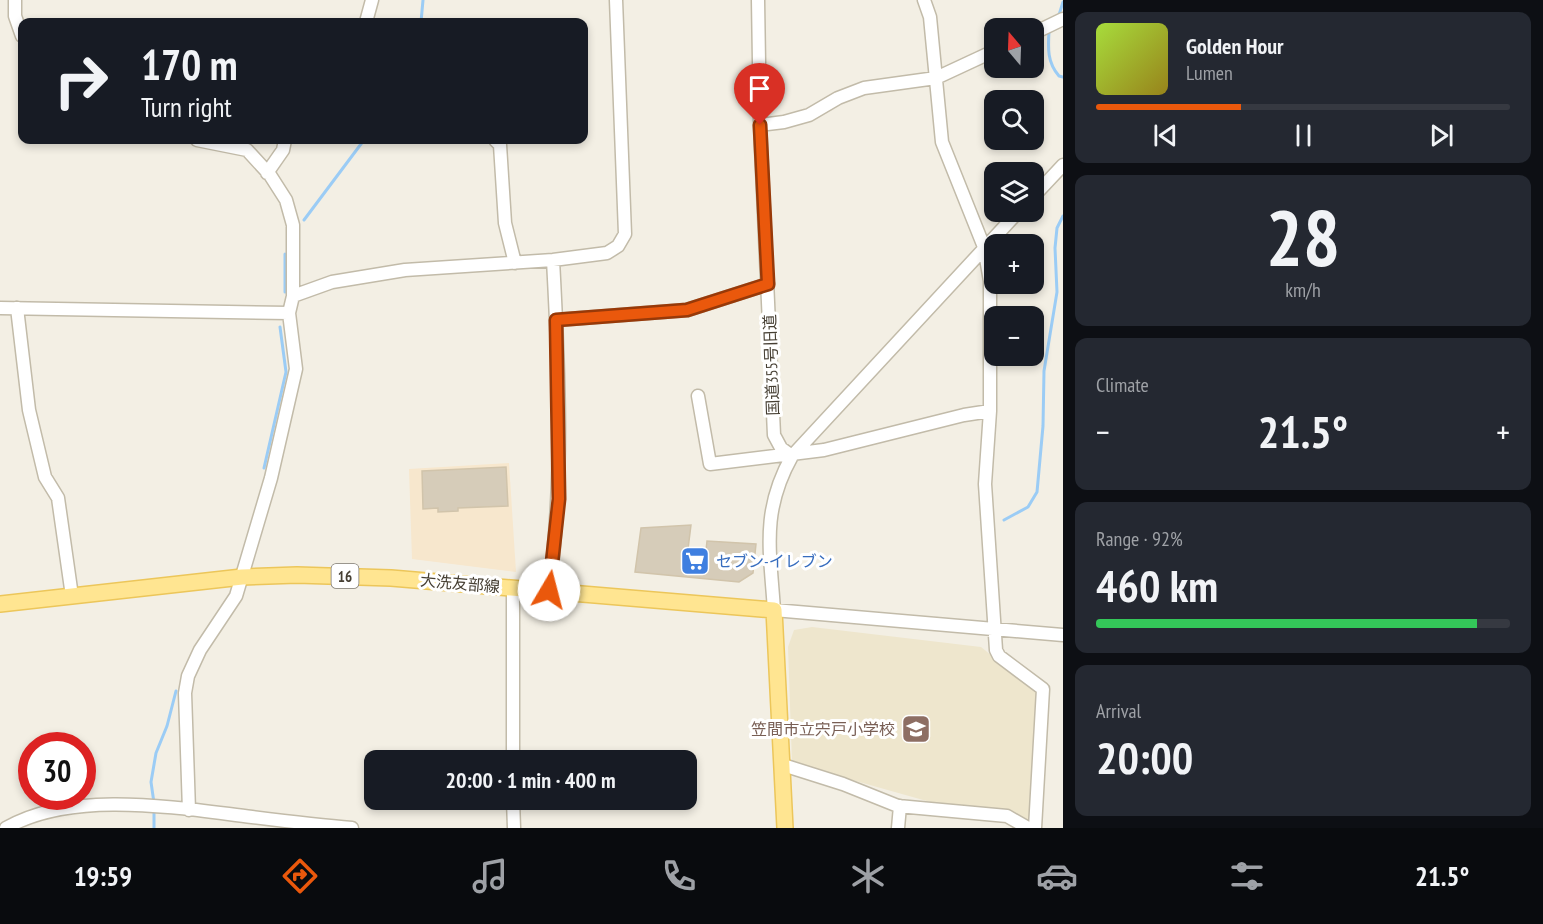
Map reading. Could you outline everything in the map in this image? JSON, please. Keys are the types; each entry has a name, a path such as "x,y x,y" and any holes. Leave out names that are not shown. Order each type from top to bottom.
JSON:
{"main road":[{"name":"大洗友部線","path":"0,604 242,577 335,575 549,590 774,610"},
{"path":"774,610 785,828"}],"street":[{"path":"15,0 15,16 18,25"},
{"path":"367,18 372,0"},
{"path":"293,296 332,282 405,270 553,260 607,253 618,246 625,234 616,0"},
{"name":"国道355号旧道","path":"758,0 760,125 774,435 781,448 792,456"},
{"path":"924,0 930,17 942,142 984,247 792,456 777,487 770,511 774,610 1063,634"},
{"path":"1044,28 1063,19"},
{"path":"760,125 784,122 809,115 838,98 864,88 936,78 984,56"},
{"path":"189,810 185,693 188,676 200,650 236,596 280,441 296,369 289,314 293,296 293,225 286,200 267,172 247,150 216,144"},
{"path":"267,172 283,150 284,144"},
{"path":"499,144 505,223 515,263"},
{"path":"1044,185 1063,165"},
{"path":"997,234 1008,222"},
{"path":"549,590 559,499 553,260"},
{"path":"556,320 687,310 768,284"},
{"path":"990,294 990,411 985,484 996,650 999,656 1043,689 1035,828"},
{"path":"0,308 289,314"},
{"path":"17,308 29,410 45,477 58,498 72,596"},
{"path":"699,396 710,464 792,456 824,450 964,415 990,411"},
{"path":"513,588 513,750"},
{"path":"783,765 843,783 900,806 1007,816 1028,828"},
{"path":"6,828 41,814 98,804 123,803 352,828"},
{"path":"898,828 900,806"},
{"path":"513,810 514,828"}],"shaded area":[{"path":"509,463 516,572 412,559 409,469"},
{"name":"笠間市立宍戸小学校","path":"812,627 981,647 1042,696 1035,828 1022,828 792,763 788,647 794,630"}],"building":[{"path":"506,467 508,506 458,508 458,511 438,512 438,508 423,509 422,471"},
{"name":"セブン-イレブン","path":"691,525 688,549 706,550 707,541 756,544 753,573 739,582 635,572 641,528"}],"waterway":[{"path":"421,18 423,0"},
{"path":"1059,15 1063,2"},
{"path":"1049,31 1050,60 1055,71 1063,77"},
{"path":"304,220 361,144"},
{"path":"1004,520 1028,507 1037,492 1043,426 1044,371 1057,292 1055,248 1057,228 1063,216"},
{"path":"285,254 285,292"},
{"path":"264,468 286,372 280,327"},
{"path":"154,803 151,782 156,753 167,726 176,691"},
{"path":"154,809 154,828"}],"place":[{"name":"セブン-イレブン","path":"695,561"},
{"name":"笠間市立宍戸小学校","path":"916,729"}],"route":[{"path":"549,590 559,499 556,320 687,310 706,306 768,284 760,125"}]}
